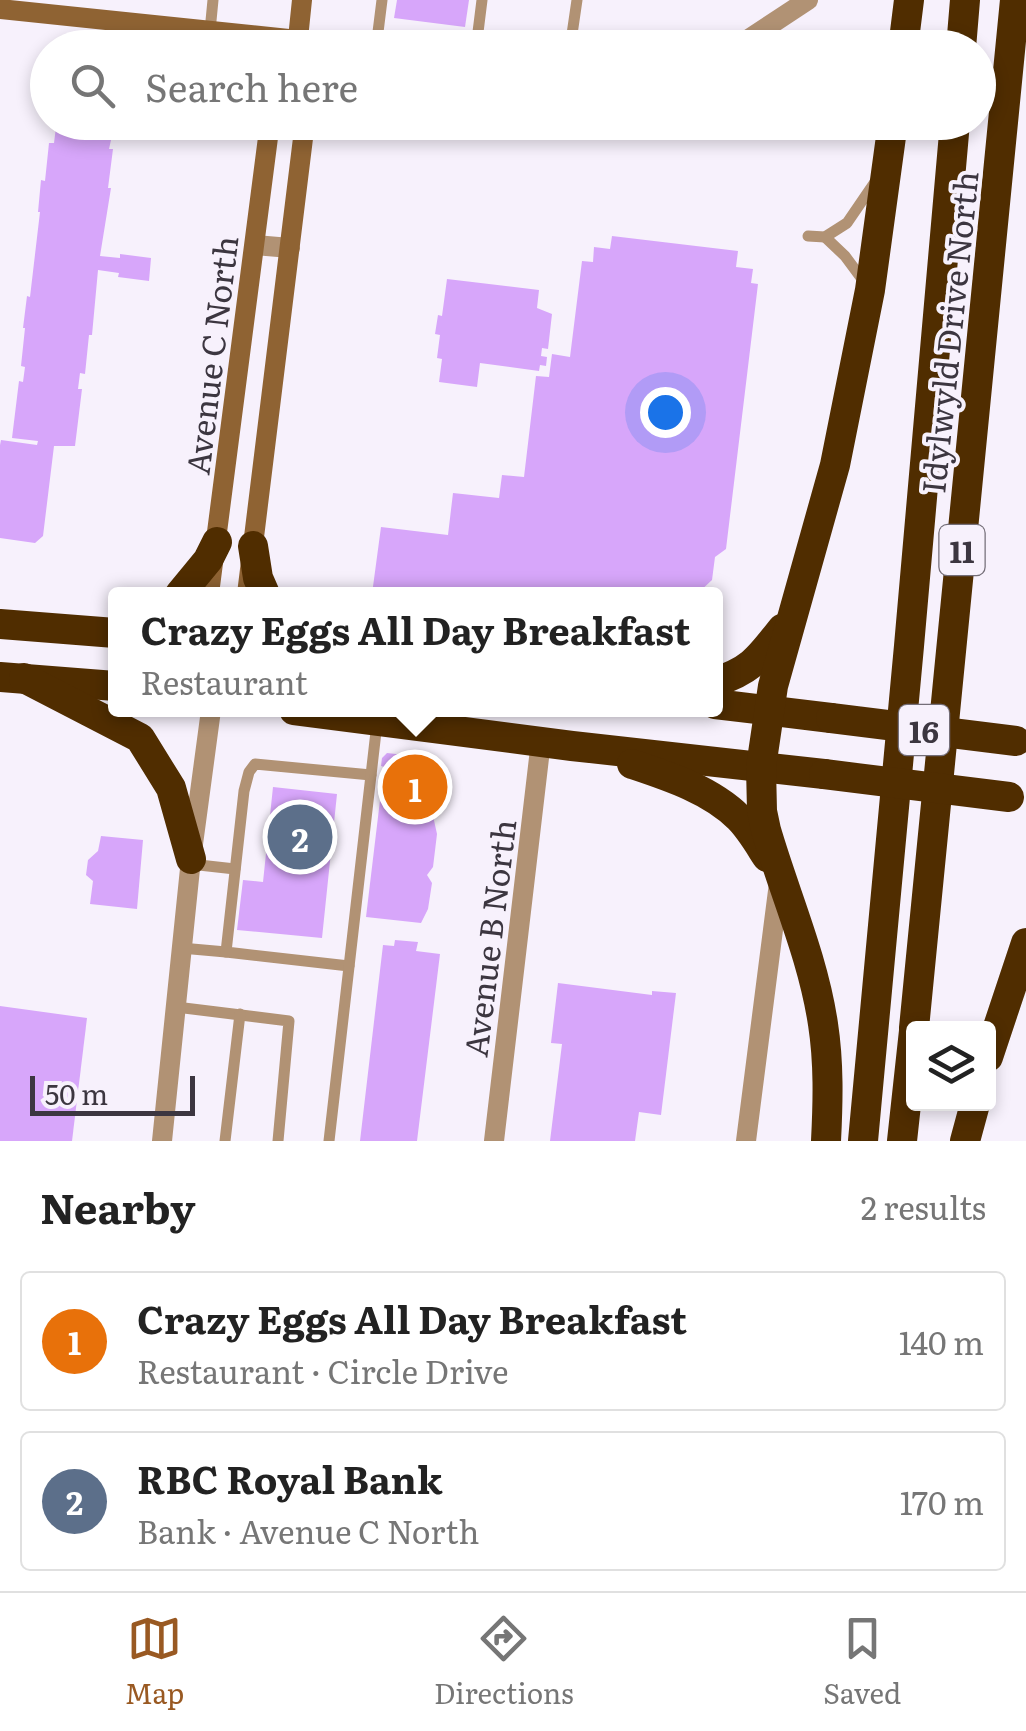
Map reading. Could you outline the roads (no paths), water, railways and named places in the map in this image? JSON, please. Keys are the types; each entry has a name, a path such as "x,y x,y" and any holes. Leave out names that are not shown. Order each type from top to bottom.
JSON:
{"highway":[{"path":"905,30 909,0"},
{"path":"962,30 965,0"},
{"name":"Idylwyld Drive North","path":"915,1021 1015,0"},
{"path":"826,1141 828,1095 823,1022 804,944 762,811 761,767 773,686 835,464 870,290 891,140"},
{"name":"Idylwyld Drive North","path":"863,1141 952,140"},
{"path":"186,587 208,560 216,542"},
{"path":"253,546 262,587"},
{"path":"723,679 756,662 790,619"},
{"path":"0,624 108,631"},
{"path":"12,677 108,685"},
{"path":"12,677 140,738 172,788 190,862"},
{"path":"723,705 770,711"},
{"name":"16","path":"770,711 1021,741"},
{"path":"352,717 761,767"},
{"path":"572,746 646,769 714,798 737,816 780,876"},
{"name":"16","path":"761,767 1018,798"},
{"path":"996,1033 1025,948"},
{"name":"Idylwyld Drive North","path":"902,1141 906,1104"},
{"path":"965,1141 973,1111"}],"main road":[{"path":"299,30 302,0"},
{"path":"0,9 210,30"},
{"name":"Avenue C North","path":"210,587 268,140"},
{"name":"Avenue C North","path":"248,587 303,140"}],"street":[{"path":"762,30 808,0"},
{"path":"255,244 290,248"},
{"path":"162,1141 190,862 210,717"},
{"name":"Avenue B North","path":"494,1141 541,742"},
{"path":"746,1141 780,876"}],"lane":[{"path":"210,30 213,0"},
{"path":"378,30 382,0"},
{"path":"478,30 482,0"},
{"path":"573,30 577,0"},
{"path":"808,236 825,237 846,223 888,161"},
{"path":"825,237 870,290"},
{"path":"329,1141 377,720"},
{"path":"226,952 244,791 255,764 371,775"},
{"path":"190,862 235,869"},
{"path":"182,948 349,966"},
{"path":"176,1007 289,1021 278,1141"},
{"path":"225,1141 240,1014"}],"place":[{"name":"Crazy Eggs All Day Breakfast","path":"415,787"},
{"name":"RBC Royal Bank","path":"300,837"}]}
